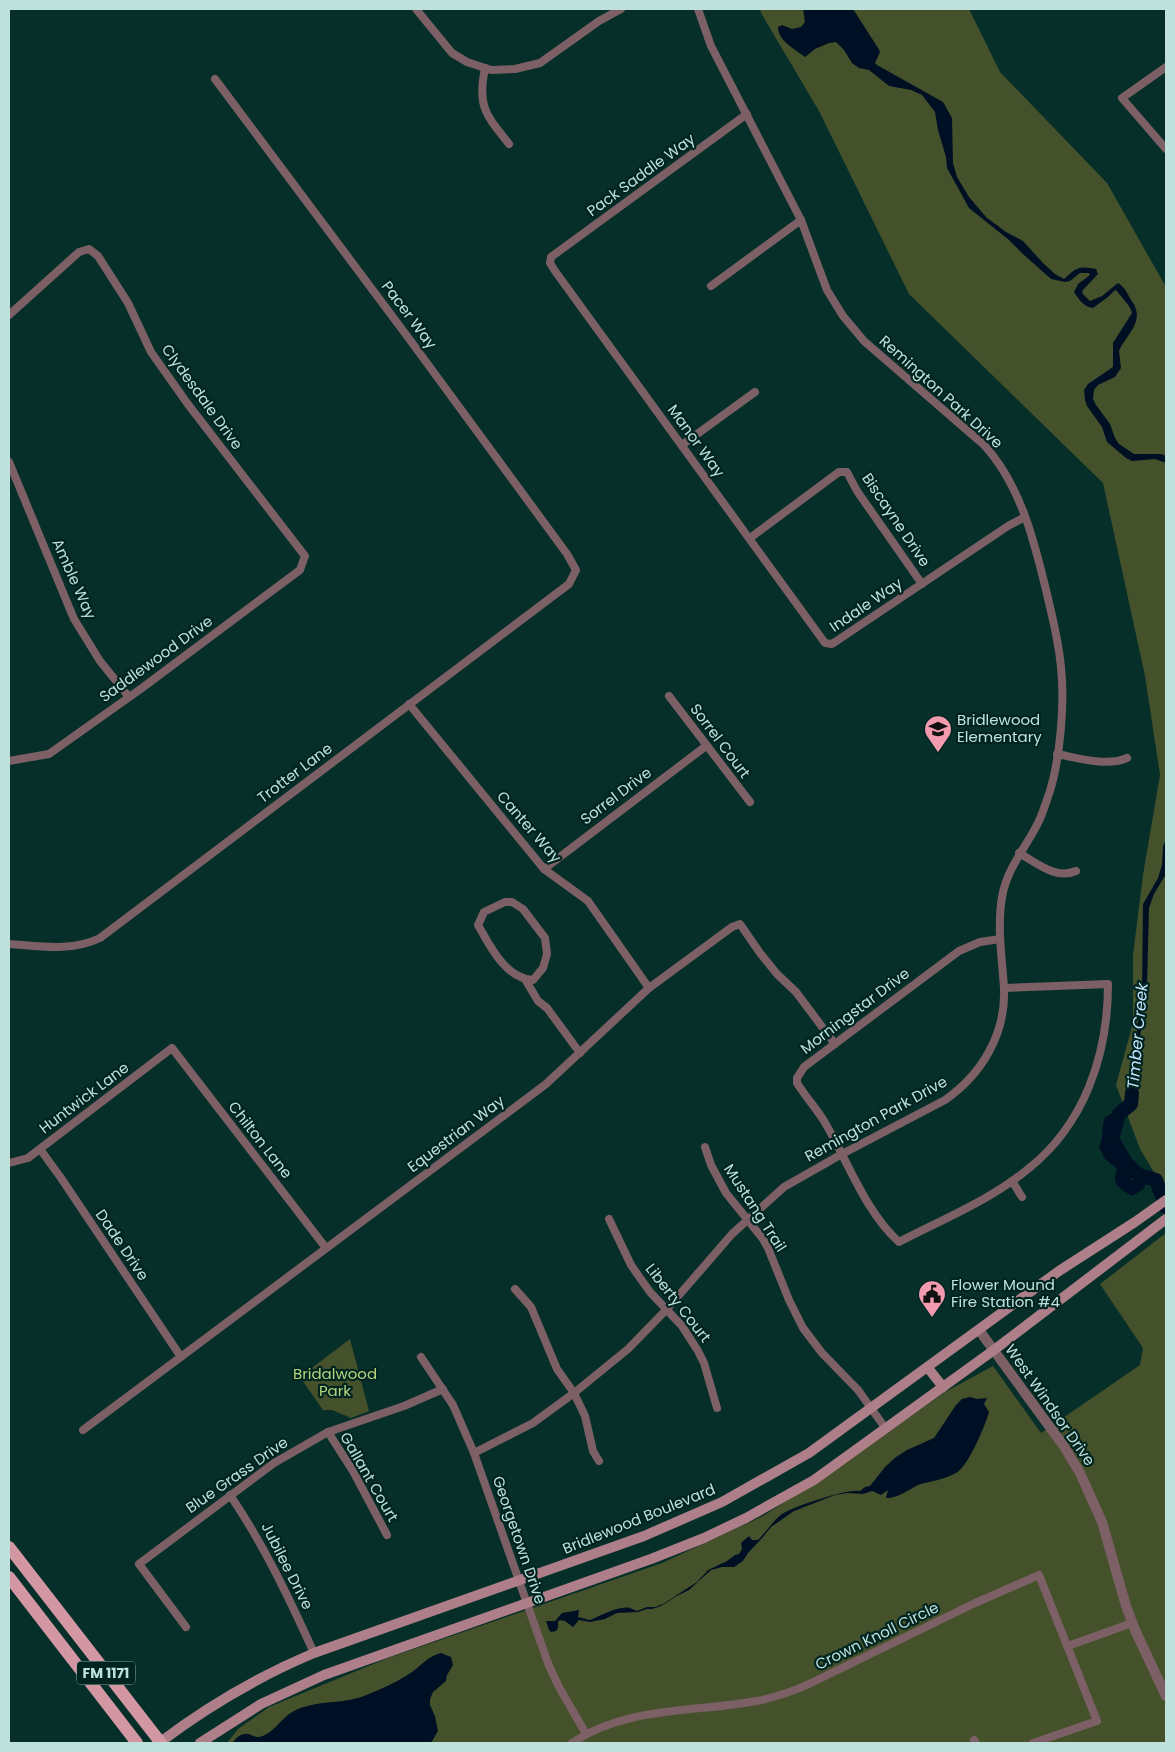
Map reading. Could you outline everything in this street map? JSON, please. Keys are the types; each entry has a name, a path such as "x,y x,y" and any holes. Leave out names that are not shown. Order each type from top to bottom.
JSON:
{"main road":[{"name":"Bridlewood Boulevard","path":"160,1743 188,1720 263,1675 314,1653 644,1536 722,1502 773,1475 809,1453 872,1409 1086,1253 1166,1200"},
{"path":"200,1743 260,1704 324,1675 674,1551 746,1518 814,1480 886,1429 994,1350 1162,1222"},
{"path":"928,1368 943,1388"},
{"name":"FM 1171","path":"9,1547 160,1743"},
{"name":"FM 1171","path":"9,1577 137,1743"}],"street":[{"path":"416,9 452,52 467,62 491,70 515,69 540,63 599,21 621,9"},
{"name":"Remington Park Drive","path":"474,1452 533,1422 574,1393 628,1349 667,1310 732,1234 784,1187 842,1154 939,1104 958,1091 967,1082 984,1060 996,1036 1002,1018 1004,988 1000,915 1002,896 1007,876 1043,812 1050,790 1057,754 1061,715 1061,668 1054,625 1040,566 1015,492 1003,470 988,449 864,341 842,316 827,290 801,220 711,46 698,9"},
{"path":"1166,66 1122,98 1166,149"},
{"path":"485,68 481,93 484,107 490,120 509,144"},
{"name":"Pacer Way","path":"215,79 410,340 567,554 576,570"},
{"name":"Pack Saddle Way","path":"550,257 747,114"},
{"path":"711,286 801,220"},
{"name":"Clydesdale Drive","path":"9,315 79,252 89,249 98,256 128,303 151,352 187,403 305,556"},
{"name":"Manor Way","path":"550,257 550,263 555,271 823,640"},
{"path":"682,445 755,392"},
{"name":"Amble Way","path":"9,462 74,619 100,661 129,697"},
{"name":"Biscayne Drive","path":"750,538 839,472 848,472 857,491 922,584"},
{"name":"Indale Way","path":"823,640 825,643 832,644 1008,526 1025,517"},
{"name":"Saddlewood Drive","path":"9,761 49,754 300,570 305,556"},
{"name":"Trotter Lane","path":"9,944 64,947 87,944 100,938 569,584 576,570"},
{"name":"Sorrel Court","path":"669,696 750,802"},
{"name":"Canter Way","path":"409,704 544,869 588,901 649,988"},
{"name":"Sorrel Drive","path":"544,869 706,746"},
{"path":"1057,754 1118,762 1127,758"},
{"path":"1019,853 1052,872 1069,874 1076,871"},
{"path":"525,979 533,980 543,968 546,954 545,938 523,909 512,902 505,902 484,912 478,925 492,948 510,971 525,979 538,1001 547,1008 580,1053"},
{"name":"Equestrian Way","path":"83,1430 546,1084 649,988 725,931 740,924 760,954 796,992 835,1044"},
{"name":"Morningstar Drive","path":"1000,939 980,942 959,951 804,1067 796,1078 797,1083 823,1119 873,1209 889,1233 899,1242 993,1193 1012,1181"},
{"path":"1004,988 1108,984 1108,1003 1102,1048 1088,1091 1068,1126 1055,1143 1028,1170 1012,1181 1022,1197"},
{"name":"Huntwick Lane","path":"9,1163 28,1158 172,1048"},
{"name":"Chilton Lane","path":"172,1048 326,1248"},
{"name":"Mustang Trail","path":"705,1147 723,1188 768,1248 789,1300 803,1328 822,1353 858,1390 886,1429"},
{"name":"Dade Drive","path":"40,1149 180,1357"},
{"name":"Liberty Court","path":"610,1219 631,1265 650,1292 682,1326 698,1351 704,1363 717,1408"},
{"path":"515,1289 531,1307 557,1369 574,1393 585,1416 593,1451 599,1461"},
{"name":"West Windsor Drive","path":"979,1330 1059,1439 1080,1473 1102,1522 1132,1623 1166,1696"},
{"name":"Georgetown Drive","path":"421,1357 456,1412 474,1452 554,1675 586,1734"},
{"name":"Blue Grass Drive","path":"186,1627 139,1564 274,1463 328,1432 404,1406 443,1389"},
{"name":"Gallant Court","path":"328,1432 353,1470 387,1535"},
{"name":"Jubilee Drive","path":"230,1495 252,1528 272,1564 314,1653"},
{"name":"Crown Knoll Circle","path":"572,1743 586,1734 623,1719 749,1702 786,1693 809,1684 973,1604 1039,1576 1097,1721 1033,1743"},
{"path":"1068,1646 1132,1623"}],"green space":[{"path":"760,9 969,9 1000,72 1107,183 1166,287 1166,1192 1140,1149 1116,1085 1133,1023 1133,955 1143,875 1160,775 1145,676 1103,483 909,294 819,111"},
{"path":"1166,1233 1166,1743 227,1743 238,1729 269,1707 388,1658 662,1563 763,1516 830,1473 945,1392 993,1366 1041,1433 1140,1365 1143,1348 1100,1284"},
{"name":"Bridalwood Park","path":"350,1339 369,1411 351,1418 332,1410 323,1410 300,1377"}],"water":[{"path":"803,9 853,9 880,52 875,63 943,102 952,118 953,163 957,177 969,197 986,217 1006,232 1023,241 1043,263 1064,279 1078,268 1096,269 1098,274 1082,293 1090,301 1102,296 1118,283 1125,289 1136,308 1136,322 1119,351 1121,368 1115,377 1098,385 1094,390 1093,399 1110,424 1119,444 1134,454 1161,454 1166,456 1166,463 1155,459 1132,461 1126,458 1107,442 1102,427 1087,406 1085,400 1084,390 1088,384 1113,367 1113,343 1132,313 1130,307 1115,290 1093,308 1087,306 1074,292 1078,284 1090,275 1089,273 1080,273 1070,281 1065,282 1051,279 1009,240 969,208 947,168 935,112 922,95 911,90 889,86 869,70 859,68 852,63 844,50 836,42 815,49 805,57 784,41 778,27 782,25 792,29 801,27 805,22"},
{"path":"1166,840 1166,874 1154,894 1149,908 1147,985 1138,1052 1135,1099 1132,1105 1120,1112 1119,1144 1115,1150 1117,1158 1124,1162 1128,1160 1134,1164 1137,1175 1131,1178 1131,1180 1144,1181 1146,1183 1144,1189 1132,1196 1116,1183 1117,1169 1105,1159 1099,1147 1105,1117 1122,1108 1130,1100 1129,1093 1142,991 1143,904 1158,878 1162,865 1163,846"},
{"path":"970,1397 977,1399 987,1398 984,1404 989,1412 971,1455 956,1473 942,1479 918,1485 890,1498 886,1498 888,1490 881,1495 872,1491 863,1494 847,1493 835,1495 794,1511 771,1527 743,1561 734,1567 722,1567 711,1570 689,1590 661,1606 638,1612 617,1613 605,1619 590,1622 579,1620 573,1627 560,1620 556,1631 551,1632 549,1630 546,1621 555,1621 562,1613 579,1610 578,1617 590,1620 621,1608 626,1607 637,1611 663,1604 697,1582 708,1570 739,1554 742,1549 741,1543 749,1536 752,1540 758,1540 782,1514 820,1499 844,1492 860,1491 870,1486 885,1467 896,1457 934,1438 956,1405 962,1399"},
{"path":"441,1653 451,1657 453,1665 446,1681 433,1692 430,1699 438,1731 431,1743 232,1743 243,1734 263,1736 289,1714 298,1709 364,1696 404,1677 428,1659"}],"waterway":[{"name":"Timber Creek","path":"1132,1093 1131,1104 1119,1114 1112,1139 1127,1164 1139,1175 1156,1180 1166,1207"}],"place":[{"name":"Bridlewood Elementary","path":"938,753"},
{"name":"Flower Mound Fire Station #4","path":"932,1318"}]}
